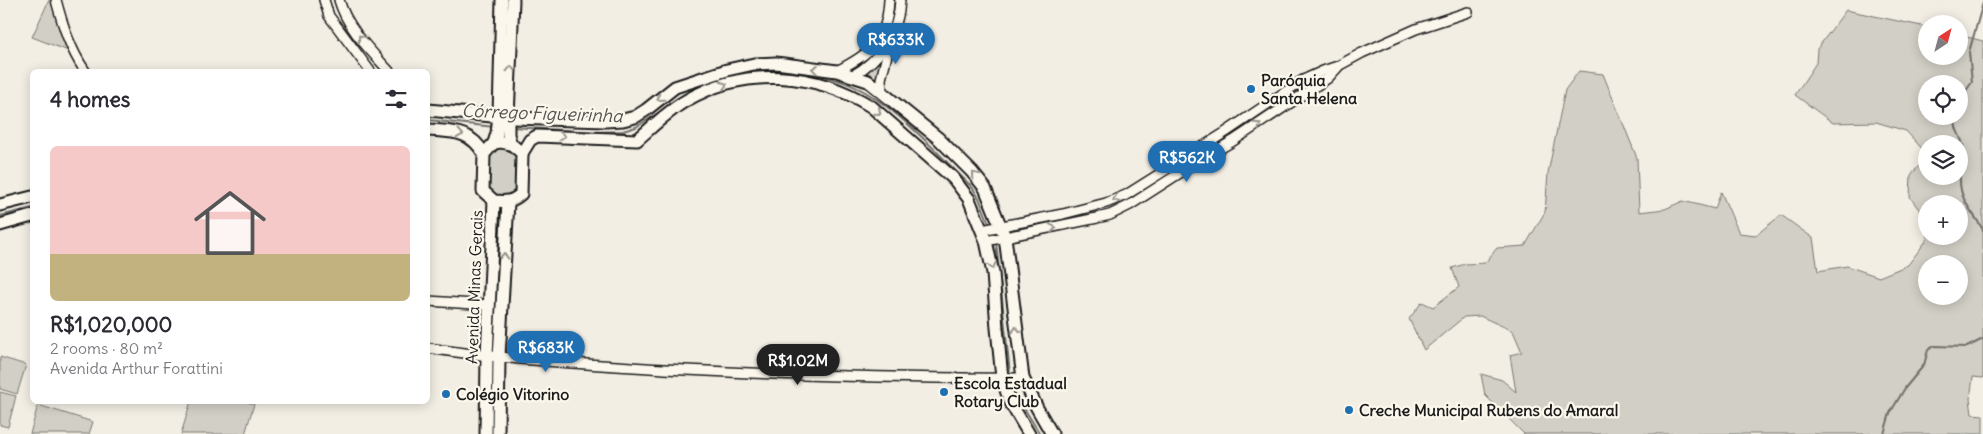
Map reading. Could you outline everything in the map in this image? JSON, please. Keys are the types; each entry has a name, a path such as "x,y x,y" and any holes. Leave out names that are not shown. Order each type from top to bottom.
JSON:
{"main road":[{"path":"502,0 503,117"},
{"path":"484,154 502,139 513,0"},
{"path":"430,110 503,117 623,120 635,117 646,110 675,86 727,70 754,64 776,62 837,71 868,81 938,138 985,188 1003,232 1012,378 1010,402 1029,434"},
{"path":"430,130 469,136 477,142 484,154 483,191 494,201 508,202 521,194 522,153 530,140 537,136 636,140 686,100 740,80 784,76 835,89 872,106 962,188 969,198 984,235 994,274 997,328 1012,378 1037,408 1052,434"},
{"path":"502,139 522,153"},
{"path":"0,205 30,198"},
{"name":"Avenida Minas Gerais","path":"494,201 489,305 498,434"},
{"name":"Avenida Minas Gerais","path":"486,434 508,202"},
{"path":"0,225 30,217"}],"street":[{"path":"56,0 65,33 84,69"},
{"path":"324,0 330,16 369,69"},
{"path":"339,0 343,12 361,39 385,69"},
{"path":"837,71 857,60 874,46 882,36 889,0"},
{"path":"882,92 881,78 900,10 900,0"},
{"path":"984,235 1110,215 1130,205 1233,141 1328,78 1338,66 1416,29 1468,12"},
{"path":"852,76 867,67 892,36"},
{"path":"430,301 489,305"},
{"path":"430,348 493,357 696,370 844,376 1012,378"}],"shaded area":[{"path":"49,0 53,0 71,52 32,37"},
{"path":"1846,10 1918,25 1918,65 1968,65 1968,37 1983,41 1983,378 1973,377 1970,399 1972,414 1983,415 1983,434 1524,434 1485,395 1481,374 1502,380 1516,392 1510,355 1522,352 1513,331 1480,316 1464,317 1424,350 1409,319 1422,302 1433,307 1459,287 1452,268 1465,264 1485,263 1497,248 1525,246 1545,212 1548,173 1565,90 1579,71 1603,74 1637,158 1639,212 1665,209 1683,201 1715,209 1721,192 1739,233 1756,235 1781,215 1813,238 1818,271 1847,266 1879,277 1908,265 1923,245 1968,245 1968,195 1918,195 1918,208 1910,197 1911,175 1918,167 1918,185 1968,185 1968,135 1918,135 1918,144 1906,131 1876,122 1833,123 1795,95 1816,63 1817,49"},
{"path":"899,14 890,43 882,92 837,71 871,49 888,16"},
{"path":"501,148 508,149 518,156 517,189 512,194 499,198 487,188 487,177 488,165 492,155"},
{"path":"499,207 503,208 494,434 491,434 491,378"},
{"path":"0,357 26,365 17,394 0,389"},
{"path":"0,392 16,396 8,427 0,425"},
{"path":"190,404 254,404 245,434 181,434"},
{"path":"38,405 93,422 89,434 30,434"}],"waterway":[{"path":"1968,88 1972,82 1969,52 1983,3"},
{"name":"Córrego Figueirinha","path":"738,76 769,71 804,73 838,80 867,93 909,125 972,187 979,198 990,226"},
{"name":"Córrego Figueirinha","path":"678,99 688,92 697,89"},
{"name":"Córrego Figueirinha","path":"512,127 596,132 623,131 636,127 664,109"},
{"name":"Córrego Figueirinha","path":"430,120 495,127"},
{"path":"1956,125 1964,150 1960,177 1962,195 1983,230"},
{"name":"Córrego Figueirinha","path":"0,216 30,208"},
{"name":"Córrego Figueirinha","path":"996,242 1010,374"},
{"path":"1884,434 1890,413 1905,388 1924,365 1928,350 1934,346 1967,347 1983,339"},
{"name":"Córrego Figueirinha","path":"1012,381 1014,392 1040,434"}],"place":[{"name":"Paróquia Santa Helena","path":"1251,89"},
{"name":"Escola Estadual Rotary Club","path":"944,392"},
{"name":"Colégio Vitorino","path":"446,394"},
{"name":"Creche Municipal Rubens do Amaral","path":"1349,410"}]}
